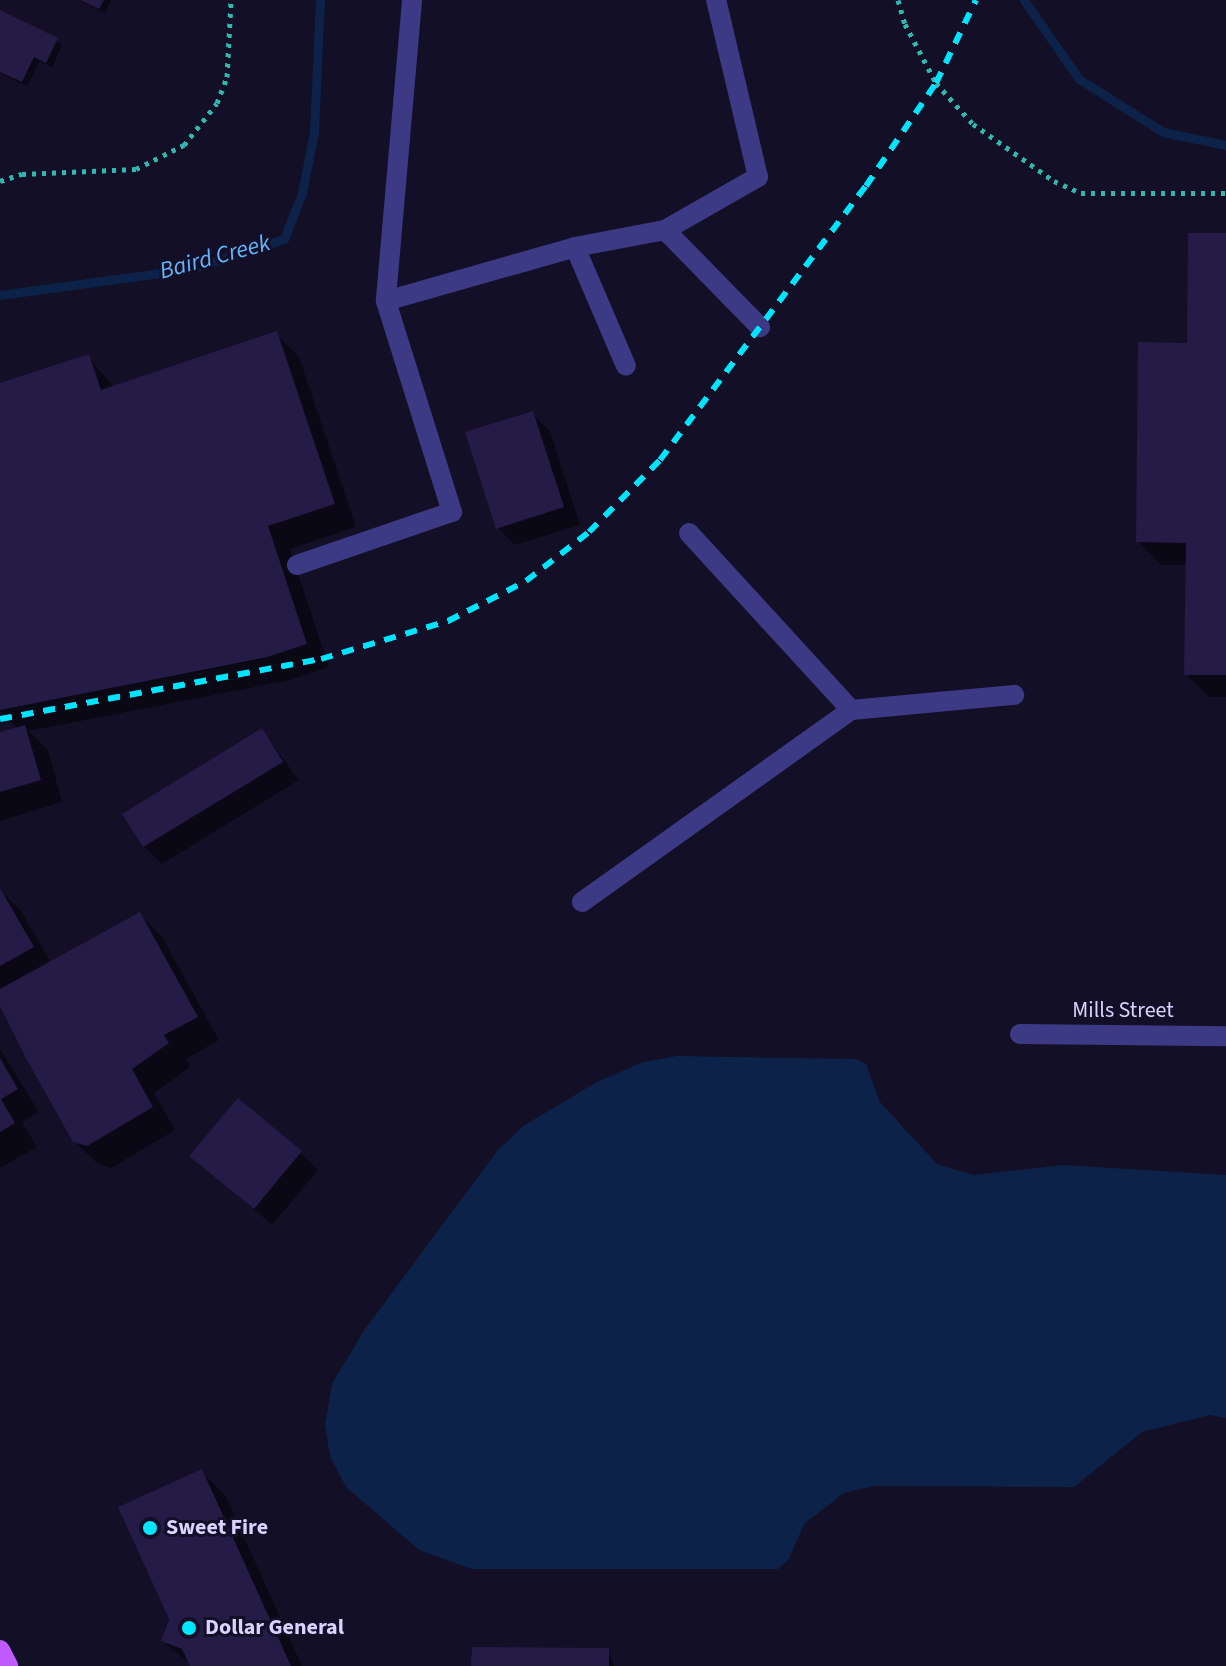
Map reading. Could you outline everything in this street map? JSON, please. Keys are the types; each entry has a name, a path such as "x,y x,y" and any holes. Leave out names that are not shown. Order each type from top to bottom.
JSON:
{"main road":[{"path":"0,1650 8,1666"}],"street":[{"path":"386,301 575,247 665,230 758,177 716,0"},
{"path":"297,565 452,512 386,301 412,1"},
{"path":"665,230 760,327"},
{"path":"575,247 626,366"},
{"path":"689,533 851,710"},
{"path":"582,902 851,710 1014,695"},
{"name":"Mills Street","path":"1020,1034 1226,1036"}],"path":[{"path":"0,181 22,174 136,169 184,145 217,103 227,77 231,0"},
{"path":"898,0 905,24 936,83 973,124 1054,181 1081,193 1226,193"}],"water":[{"path":"677,1056 855,1059 866,1064 880,1102 937,1164 973,1175 1063,1165 1226,1175 1226,1418 1210,1415 1142,1432 1074,1487 874,1486 844,1493 804,1524 789,1559 778,1569 472,1569 419,1550 346,1487 330,1456 325,1425 332,1384 365,1329 498,1150 523,1126 597,1082 643,1062"}],"building":[{"path":"80,0 104,0 99,9"},
{"path":"0,10 58,38 46,63 34,57 22,82 0,72"},
{"path":"1188,233 1226,233 1226,675 1184,675 1186,543 1136,542 1138,342 1187,343"},
{"path":"277,331 335,504 268,526 307,644 267,657 0,710 0,383 89,354 101,390"},
{"path":"533,411 564,507 496,529 465,432"},
{"path":"25,725 41,780 0,792 0,732"},
{"path":"262,728 283,762 143,847 122,814"},
{"path":"0,888 34,947 0,966"},
{"path":"140,912 198,1017 164,1035 169,1043 132,1069 153,1107 87,1146 73,1142 26,1058 0,1006 0,989"},
{"path":"0,1058 18,1089 1,1099 15,1123 0,1132"},
{"path":"238,1098 302,1151 254,1209 189,1156"},
{"path":"202,1469 291,1666 190,1666 182,1649 161,1641 169,1619 118,1507"},
{"path":"472,1647 609,1648 609,1666 471,1666"}],"waterway":[{"name":"Baird Creek","path":"0,295 191,269 284,239 302,193 314,132 320,0"},
{"name":"Baird Creek","path":"1024,0 1079,79 1163,132 1226,145"}],"railway":[{"path":"0,719 321,659 448,621 526,581 589,532 660,460 866,186 936,83 976,0"}],"place":[{"name":"Sweet Fire","path":"150,1528"},
{"name":"Dollar General","path":"189,1628"}]}
